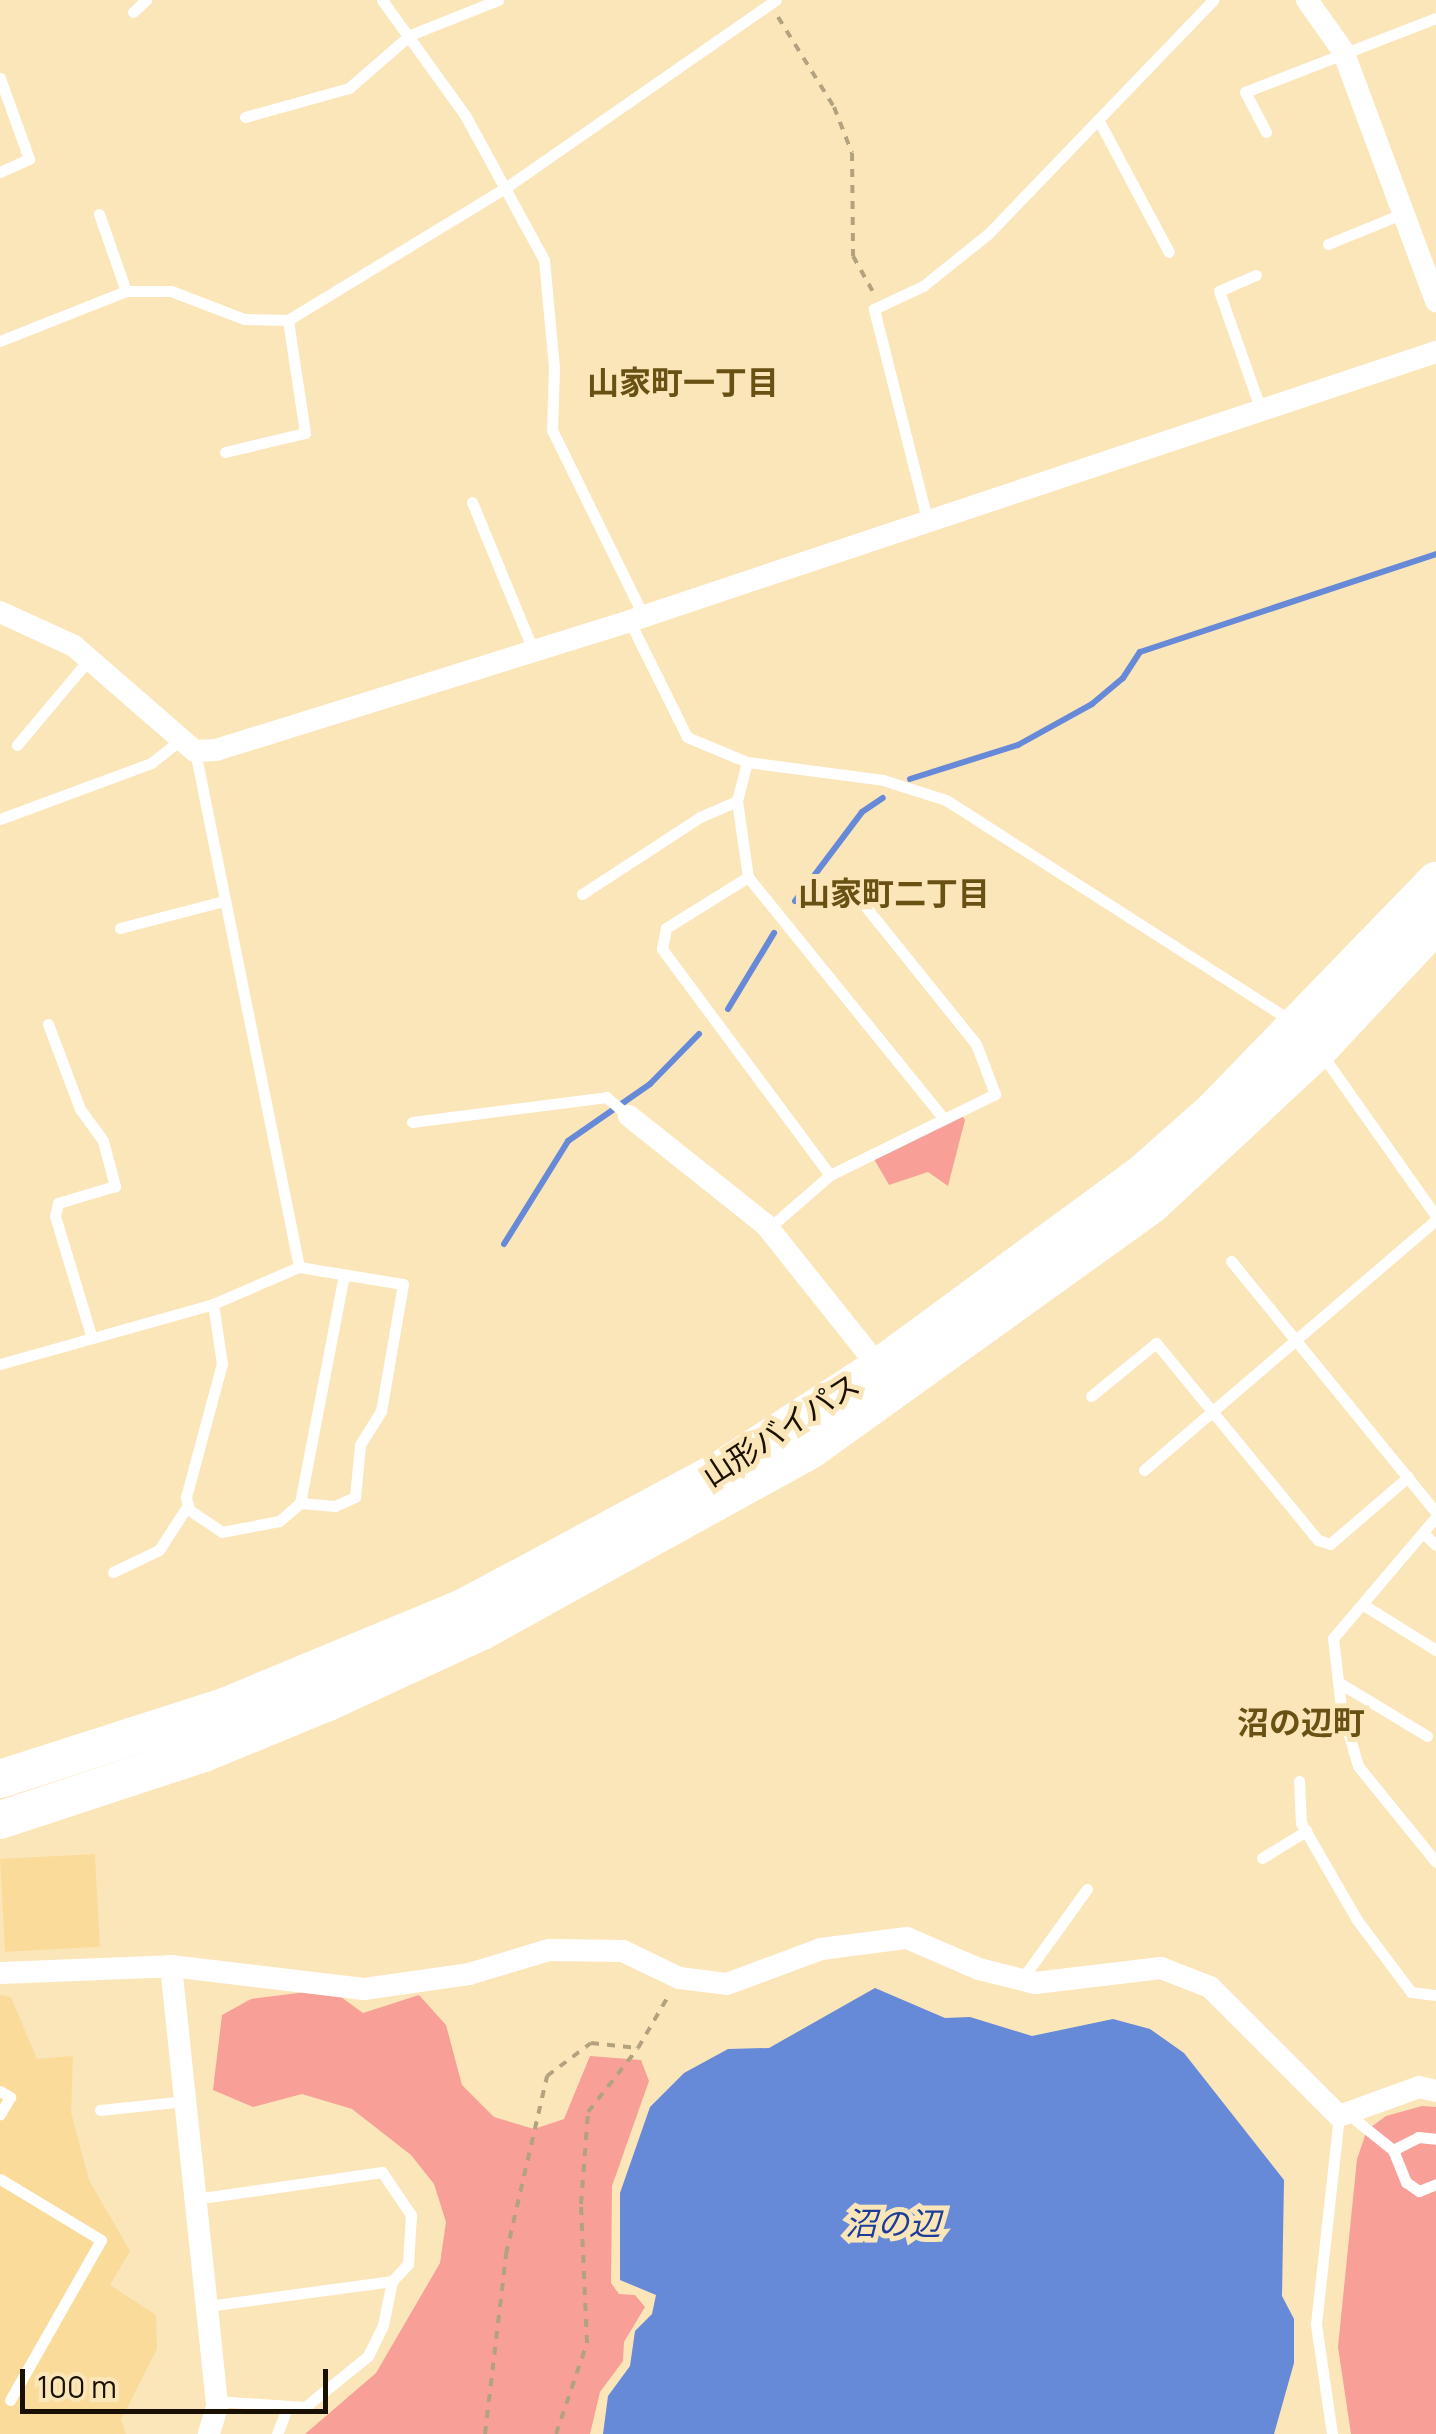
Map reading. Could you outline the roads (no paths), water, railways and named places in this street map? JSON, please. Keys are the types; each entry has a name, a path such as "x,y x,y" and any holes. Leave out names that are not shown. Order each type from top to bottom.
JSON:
{"highway":[{"name":"山形バイパス","path":"0,1820 204,1753 345,1694 498,1622 810,1450 1152,1204 1306,1037 1436,881"},
{"name":"山形バイパス","path":"0,1779 224,1707 465,1606 722,1470 879,1367 1143,1172 1436,924"}],"street":[{"path":"1306,0 1344,51 1436,301"},
{"path":"0,612 50,632 90,658 188,746 636,618 1436,352"},
{"path":"629,1116 768,1228 879,1367"},
{"path":"0,1973 171,1966 364,1990 469,1974 550,1950 623,1951 678,1978 727,1984 821,1949 907,1938 1022,1980 1161,1968 1210,1987 1343,2115 1419,2087 1436,2091"},
{"path":"171,1966 216,2401 210,2434"}],"lane":[{"path":"133,12 146,0"},
{"path":"382,0 410,35 508,186 544,260 554,367 552,430 687,737 746,762 884,780 946,800 1306,1037 1436,1218 1144,1470"},
{"path":"245,117 349,88 410,35 498,0"},
{"path":"927,519 874,310 923,286 988,234 1100,123 1212,0"},
{"path":"0,340 126,291 171,291 244,320 288,320 508,186 773,2"},
{"path":"1266,132 1245,92 1436,18"},
{"path":"0,78 29,160 0,172"},
{"path":"1100,123 1169,252"},
{"path":"100,214 126,291"},
{"path":"1328,244 1404,214"},
{"path":"1256,275 1219,291 1261,410"},
{"path":"225,452 305,433 288,320"},
{"path":"472,502 533,650"},
{"path":"17,745 90,658"},
{"path":"0,820 188,746 299,1267"},
{"path":"746,762 737,802 748,877 941,1116"},
{"path":"582,894 700,817 737,802"},
{"path":"748,877 666,928 662,949 830,1175"},
{"path":"768,1228 830,1175 941,1116 994,1094 976,1044 862,902 855,884"},
{"path":"120,928 224,901"},
{"path":"48,1024 80,1110 103,1142 115,1186 58,1203 55,1216 91,1335"},
{"path":"412,1122 606,1097 629,1116"},
{"path":"1230,1261 1298,1338 1436,1514 1333,1638 1338,1682 1358,1766 1436,1862"},
{"path":"0,1364 91,1335 214,1304 299,1267 404,1284 381,1411 360,1446 355,1497 335,1506 300,1503"},
{"path":"188,1505 222,1532 280,1521 300,1503 344,1274"},
{"path":"114,1572 159,1550 188,1505 222,1364 214,1304"},
{"path":"1092,1396 1156,1343 1318,1540 1330,1544 1408,1477"},
{"path":"1422,1533 1436,1545"},
{"path":"1362,1604 1436,1650"},
{"path":"1338,1682 1427,1736"},
{"path":"1300,1780 1306,1831 1356,1920 1412,1992 1436,1996"},
{"path":"1262,1858 1306,1831"},
{"path":"1022,1980 1087,1889"},
{"path":"0,2091 10,2097 0,2114"},
{"path":"100,2110 185,2101"},
{"path":"1332,2434 1316,2324 1343,2115 1393,2150 1406,2182 1419,2191 1436,2184"},
{"path":"1393,2150 1418,2137 1436,2139"},
{"path":"195,2199 382,2172 411,2216 408,2264 392,2281 368,2356 306,2406 287,2408 216,2401"},
{"path":"0,2179 101,2240 10,2400"},
{"path":"206,2306 392,2281"},
{"path":"277,2434 287,2408"}],"water":[{"name":"沼の辺","path":"875,1988 945,2018 970,2017 1032,2036 1113,2019 1150,2029 1184,2053 1284,2180 1282,2296 1294,2319 1294,2363 1274,2434 603,2434 608,2396 630,2366 635,2331 652,2314 656,2295 620,2280 620,2193 650,2107 684,2073 728,2049 769,2048"}],"waterway":[{"path":"910,779 1018,745 1092,704 1123,678 1140,652 1436,554"},
{"path":"795,901 862,812 883,798"},
{"path":"728,1009 774,933"},
{"path":"504,1244 568,1141 650,1084 699,1034"}],"district":[{"name":"山家町一丁目","path":"683,382"},
{"name":"山家町二丁目","path":"894,893"},
{"name":"沼の辺町","path":"1301,1722"}]}
